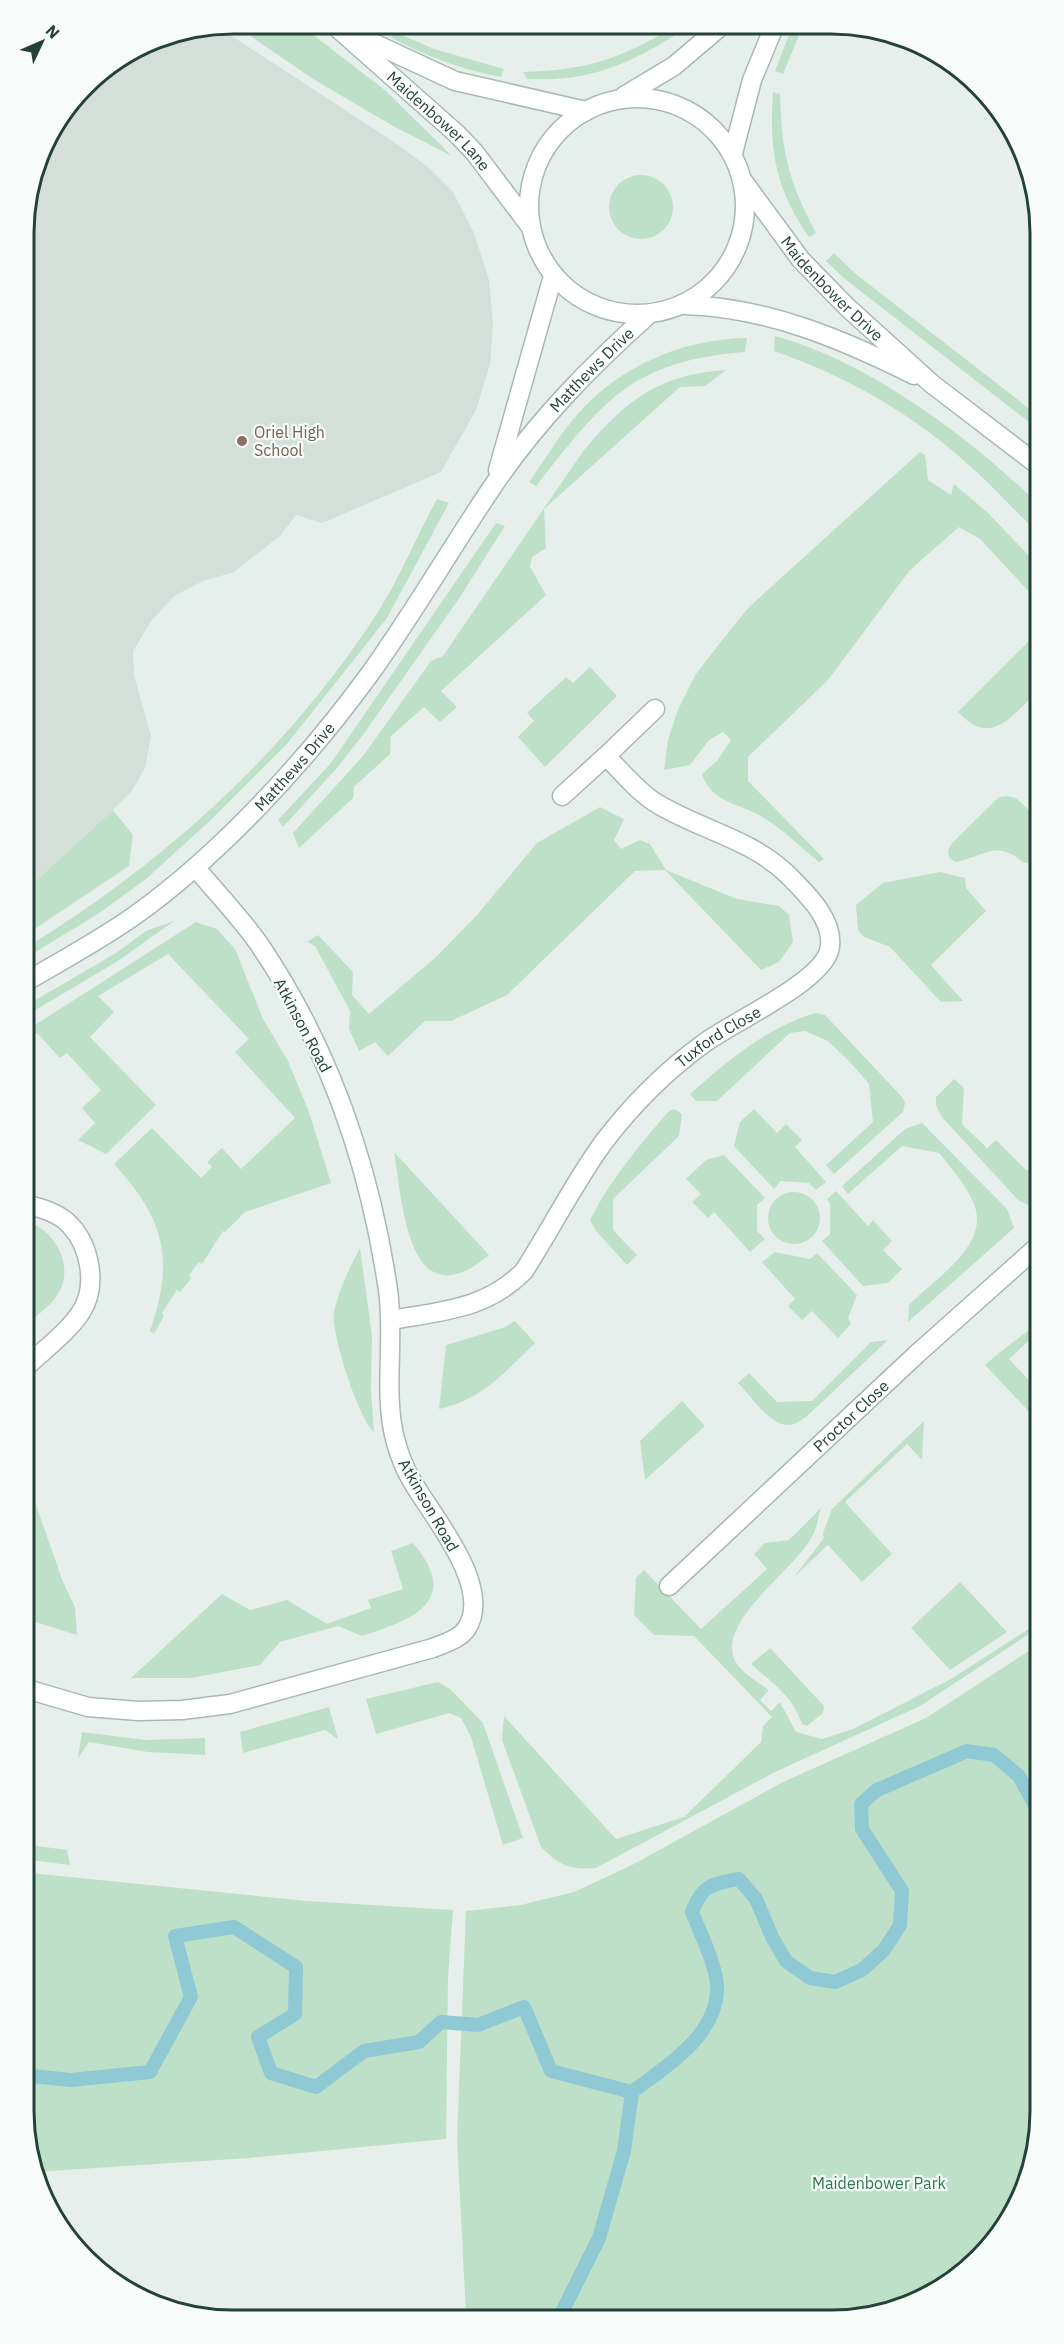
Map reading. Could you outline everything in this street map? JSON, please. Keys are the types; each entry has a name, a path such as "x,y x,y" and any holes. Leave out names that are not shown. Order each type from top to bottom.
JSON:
{"street":[{"path":"623,97 674,66 712,34"},
{"path":"733,153 752,80 771,34"},
{"name":"Maidenbower Lane","path":"346,35 432,110 475,153 531,227"},
{"name":"Maidenbower Lane","path":"354,35 400,58 454,81 586,111"},
{"path":"623,97 649,97 670,102 694,114 733,153 743,181 746,218 736,254 714,284 684,305 648,315 610,313 570,291 553,276 535,245 528,211 536,161 547,144 571,119 586,111 601,103 623,97"},
{"name":"Maidenbower Drive","path":"743,181 801,260 847,306 932,384 1030,459"},
{"name":"Matthews Drive","path":"493,485 513,426 553,276"},
{"name":"Maidenbower Drive","path":"684,305 706,306 797,324 863,350 932,384"},
{"name":"Matthews Drive","path":"35,976 133,916 195,867 316,743 363,683 493,485 537,426 581,378 648,315"},
{"path":"562,796 655,709"},
{"name":"Tuxford Close","path":"392,1320 477,1303 491,1298 514,1281 524,1271 603,1144 640,1100 684,1058 706,1041 802,982 823,963 829,949 830,932 817,908 772,862 744,845 655,802 606,756"},
{"name":"Atkinson Road","path":"34,1691 88,1707 138,1711 182,1710 218,1705 433,1648 457,1638 466,1630 472,1617 473,1602 468,1580 442,1525 400,1458 394,1434 391,1405 392,1320 382,1252 362,1166 332,1081 311,1035 258,943 195,867"},
{"path":"34,1207 54,1213 70,1225 81,1244 91,1278 88,1296 82,1311 34,1359"},
{"name":"Proctor Close","path":"669,1586 918,1353 1029,1254"}],"shaded area":[{"name":"Oriel High School","path":"230,35 394,142 428,167 453,192 474,233 489,280 493,325 490,364 476,410 441,472 322,523 296,515 280,536 234,572 203,581 174,596 152,620 133,651 134,675 151,736 145,768 132,791 35,882 35,220 38,195 45,170 61,134 76,112 112,76 134,61 170,45 195,38"}],"green space":[{"path":"661,34 677,34 623,63 587,75 527,79 523,72 584,66 618,55"},
{"path":"789,34 800,34 783,74 775,71"},
{"path":"249,35 313,35 386,91 452,156 393,126 313,79"},
{"path":"401,35 434,49 504,69 501,77 472,70 431,56 390,37"},
{"path":"773,92 780,94 788,166 799,197 816,233 809,237 788,202 777,168 772,132"},
{"path":"641,175 659,181 667,189 673,207 667,225 659,233 641,239 623,233 615,225 609,207 615,189 623,181"},
{"path":"834,253 857,275 1030,410 1030,423 845,279 826,261"},
{"path":"775,336 809,347 879,381 913,403 978,450 1030,496 1030,525 971,466 896,409 825,371 774,351"},
{"path":"747,338 745,352 706,357 673,365 646,376 623,391 601,409 536,486 529,482 571,422 588,403 628,372 650,360 697,344"},
{"path":"726,370 705,386 680,387 544,509 546,548 532,557 530,567 546,595 441,691 457,707 440,722 424,707 391,736 390,754 354,787 353,798 299,848 293,833 363,756 431,661 443,656 584,450 599,432 630,404 663,384 682,377"},
{"path":"920,452 925,455 928,480 951,495 954,484 988,513 1030,557 1030,592 980,539 959,527 910,570 828,680 748,757 748,781 824,859 819,862 771,823 755,813 728,802 707,784 702,774 717,761 731,740 723,732 709,740 690,765 664,770 668,740 677,712 696,674 749,607"},
{"path":"437,499 449,503 387,618 286,745 214,817 146,879 98,914 35,952 35,942 127,879 175,841 263,758 341,665 393,587"},
{"path":"496,523 505,526 458,600 365,732 337,768 283,827 278,820 331,763"},
{"path":"1030,640 1030,699 1016,713 998,726 989,728 969,722 958,712"},
{"path":"590,667 617,696 545,767 518,737 534,721 527,713 566,677 573,683"},
{"path":"999,797 1016,798 1030,811 1030,862 1024,863 1006,852 998,851 956,862 949,858 948,850 952,843"},
{"path":"600,807 624,819 614,840 621,849 640,840 650,844 666,870 737,899 779,906 789,915 793,942 779,962 761,970 665,870 635,871 507,995 451,1021 425,1021 388,1056 375,1042 359,1051 349,1029 350,1011 315,946 307,942 318,935 353,972 352,995 369,1014 436,957 477,915 537,843"},
{"path":"113,810 133,835 129,866 35,929 35,882"},
{"path":"940,872 965,878 966,888 986,911 931,965 963,1001 941,1002 890,947 864,937 858,930 856,905 883,883"},
{"path":"174,921 118,961 35,1011 35,1001 116,953 146,931"},
{"path":"196,922 217,929 235,949 263,1019 288,1061 309,1112 331,1183 245,1212 225,1232 223,1231 202,1264 199,1262 189,1275 191,1279 180,1292 177,1290 162,1313 164,1316 154,1334 150,1331 162,1282 163,1261 160,1242 145,1204 114,1164 152,1128 201,1178 212,1167 207,1162 222,1148 241,1169 295,1118 235,1052 249,1039 168,954 98,996 114,1012 90,1037 156,1105 106,1154 78,1140 95,1123 82,1108 101,1090 67,1053 60,1058 37,1033 35,1034 35,1025"},
{"path":"816,1013 825,1015 902,1097 905,1103 903,1112 834,1174 826,1165 873,1122 869,1084 828,1041 805,1031 790,1033 717,1101 696,1101 690,1094 748,1046 781,1027"},
{"path":"954,1079 964,1088 962,1124 987,1148 996,1140 1026,1170 1030,1170 1029,1206 1018,1200 942,1117 936,1106 936,1097"},
{"path":"674,1109 682,1114 679,1136 613,1199 613,1230 637,1255 627,1265 596,1231 590,1220 626,1164 668,1112"},
{"path":"754,1109 777,1133 786,1124 802,1140 795,1147 826,1182 816,1190 809,1183 781,1181 774,1189 734,1146 740,1122"},
{"path":"922,1123 1007,1209 1014,1228 908,1322 909,1305 956,1262 974,1236 977,1222 972,1200 959,1178 939,1153 902,1146 848,1194 842,1186 905,1129"},
{"path":"394,1152 489,1255 462,1272 441,1275 426,1266 414,1248 407,1225"},
{"path":"724,1155 765,1198 757,1205 757,1231 765,1239 750,1252 714,1212 708,1218 692,1202 701,1194 686,1179 706,1160"},
{"path":"836,1191 868,1226 873,1220 892,1241 883,1250 902,1269 888,1283 863,1286 822,1241 830,1234 830,1204 827,1199"},
{"path":"794,1192 808,1196 816,1204 820,1218 816,1232 808,1240 794,1244 780,1240 772,1232 768,1218 772,1204 780,1196"},
{"path":"34,1225 48,1234 55,1243 64,1264 62,1286 46,1308 34,1318"},
{"path":"360,1248 372,1336 371,1390 374,1432 361,1411 347,1375 334,1322 334,1312 339,1295"},
{"path":"775,1252 810,1259 817,1253 857,1295 848,1318 851,1324 838,1338 812,1311 802,1320 788,1306 795,1299 762,1262"},
{"path":"515,1321 535,1343 492,1384 468,1399 439,1409 446,1345 503,1328"},
{"path":"1029,1329 1029,1340 1009,1359 1029,1381 1029,1412 985,1365"},
{"path":"888,1340 806,1417 793,1424 782,1424 775,1421 738,1383 749,1373 777,1402 812,1401 871,1342"},
{"path":"682,1401 705,1426 645,1480 640,1441"},
{"path":"924,1421 922,1460 907,1444 845,1502 892,1554 862,1582 828,1545 794,1577 824,1538 823,1533 832,1509"},
{"path":"34,1500 63,1582 75,1607 77,1635 34,1622"},
{"path":"821,1508 814,1532 805,1548 763,1593 739,1624 733,1640 733,1655 738,1666 769,1690 760,1700 771,1711 780,1702 796,1732 822,1739 853,1729 951,1679 1029,1629 1029,1634 920,1706 775,1772 596,1868 572,1867 554,1859 541,1847 502,1740 504,1716 616,1839 684,1817 761,1742 763,1726 772,1717 694,1636 654,1635 634,1615 636,1578 644,1570 701,1629 767,1569 754,1554 765,1543 789,1540"},
{"path":"413,1543 427,1563 433,1580 432,1594 425,1606 398,1623 362,1636 338,1626 280,1642 260,1665 191,1678 131,1678 222,1594 250,1610 287,1600 327,1624 371,1608 368,1600 403,1589 391,1551"},
{"path":"960,1582 1007,1632 950,1670 911,1628"},
{"path":"770,1648 824,1706 823,1713 807,1726 802,1724 787,1697 751,1664"},
{"name":"Maidenbower Park","path":"1029,1651 1029,2124 1026,2149 1019,2174 1003,2210 988,2232 962,2260 919,2289 882,2303 856,2308 831,2310 466,2310 457,2138 466,1911 521,1905 574,1892 632,1865 783,1782 926,1718"},
{"path":"438,1682 450,1689 483,1723 523,1838 503,1845 471,1737 461,1718 449,1713 376,1734 366,1699"},
{"path":"329,1707 338,1739 325,1730 243,1753 240,1732"},
{"path":"82,1732 146,1740 205,1738 205,1755 148,1752 89,1742 78,1758"},
{"path":"34,1846 67,1850 70,1865 34,1861"},
{"path":"34,1873 307,1901 453,1910 448,1977 446,2139 249,2158 44,2171 36,2136 34,2110"}],"waterway":[{"path":"563,2310 599,2238 624,2151 632,2092 686,2050 707,2024 714,2008 717,1992 715,1973 692,1912 704,1891 722,1882 739,1879 756,1899 772,1937 786,1961 810,1978 835,1982 862,1970 884,1950 900,1925 902,1891 862,1829 861,1804 877,1790 967,1751 994,1755 1019,1776 1029,1795"},
{"path":"34,2076 71,2080 150,2072 191,1997 175,1936 234,1927 296,1967 295,2014 258,2037 271,2073 316,2087 364,2051 419,2042 441,2022 478,2025 524,2007 551,2071 632,2092"}],"place":[{"name":"Oriel High School","path":"242,441"}]}
